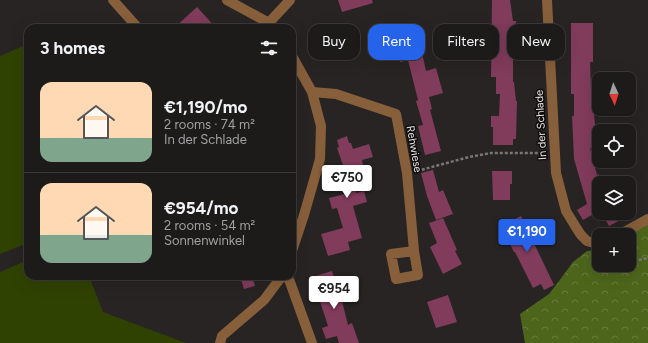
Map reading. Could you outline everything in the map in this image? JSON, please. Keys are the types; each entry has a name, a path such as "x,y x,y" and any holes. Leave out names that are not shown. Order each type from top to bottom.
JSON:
{"street":[{"path":"113,0 134,24"},
{"path":"227,0 266,24"},
{"path":"271,24 290,0"},
{"name":"In der Schlade","path":"547,0 556,173 566,212 581,235 592,242"},
{"path":"296,63 312,92 320,126 320,159 296,239"},
{"name":"Rehwiese","path":"312,92 336,94 396,114 407,173 414,251"},
{"path":"632,228 648,219"},
{"path":"220,343 222,336 264,300 279,280"},
{"path":"289,280 312,343"}],"path":[{"path":"407,173 469,157 491,153 531,154"},
{"path":"636,261 648,258"}],"green space":[{"path":"24,46 24,245 0,254 0,56"},
{"path":"648,223 648,343 525,343 520,314 549,294 573,262 587,251 592,251 592,272 636,272 636,231"},
{"path":"24,262 24,280 91,280 103,312 186,343 0,343 0,272"}],"building":[{"path":"338,0 372,0 373,3 342,12"},
{"path":"492,0 510,0 513,21 516,21 516,24 507,24 507,60 513,60 513,82 517,101 516,139 513,139 513,145 493,145 493,127 491,127 491,116 499,116 500,94 496,94 496,77 491,77 491,60 499,60 499,24 492,24"},
{"path":"197,7 212,24 178,24"},
{"path":"571,23 593,23 593,62 590,62 592,116 594,116 595,124 592,124 592,148 590,148 592,156 592,168 595,168 597,175 599,174 599,176 592,176 592,215 583,220 577,210 587,204 574,159 572,116 574,116 574,94 571,94"},
{"path":"408,60 424,60 426,71 436,68 443,93 429,97 432,109 430,110 441,151 425,155 418,126 423,125 416,101 418,100"},
{"path":"347,136 353,149 369,144 373,157 362,160 363,165 348,169 356,193 364,191 367,202 353,206 362,238 348,242 350,250 328,256 321,234 343,228 337,208 332,209 329,198 345,194 337,171 344,168 337,148 339,147 337,140"},
{"path":"433,170 439,192 443,190 453,214 436,220 427,196 421,173"},
{"path":"492,171 512,171 510,200 493,200"},
{"path":"521,216 554,285 544,290 541,284 533,288 501,226"},
{"path":"443,218 457,250 455,251 462,264 443,274 430,247 437,243 429,223"},
{"path":"606,220 621,220 609,226"},
{"path":"332,271 348,325 352,323 359,343 339,343 337,336 326,339 322,328 328,326 312,277"},
{"path":"241,280 253,280 255,286 244,289"},
{"path":"448,295 457,322 436,328 427,302"}]}
